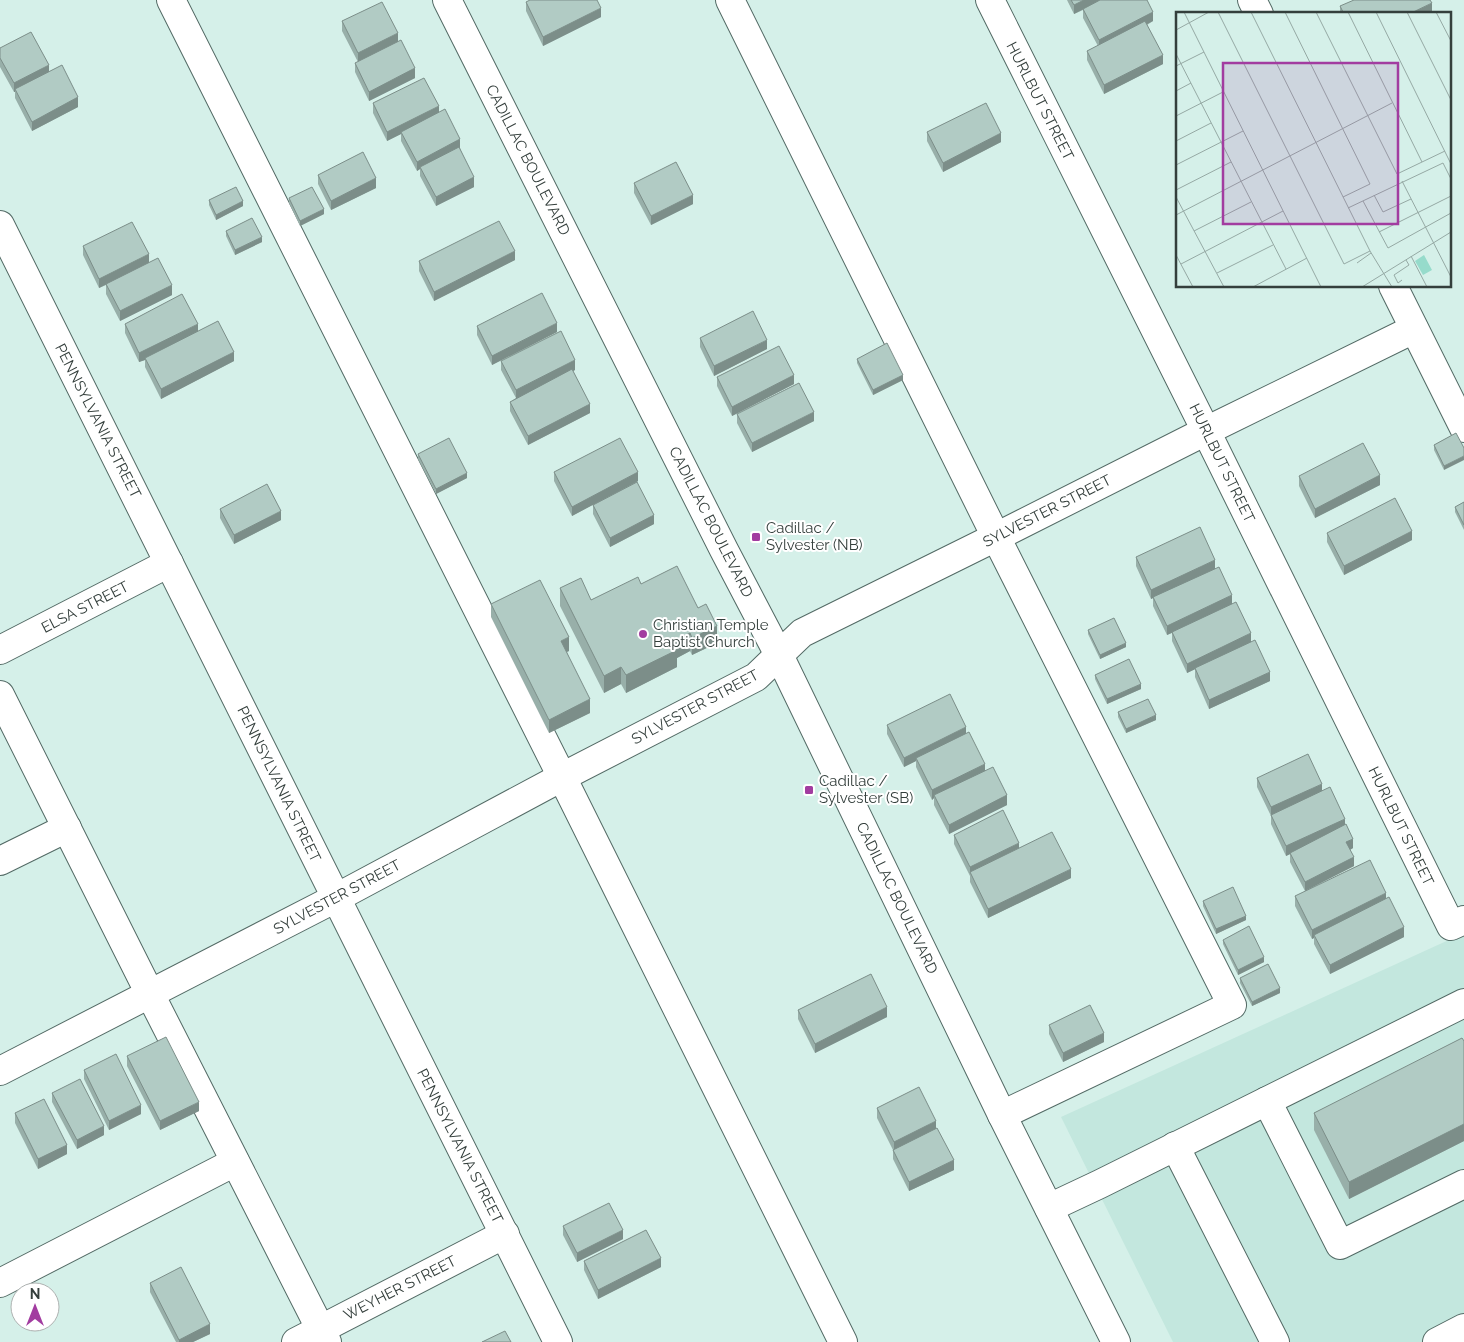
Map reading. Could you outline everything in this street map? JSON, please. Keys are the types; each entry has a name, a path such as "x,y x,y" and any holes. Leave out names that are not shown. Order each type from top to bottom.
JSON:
{"street":[{"path":"171,0 562,777 843,1342"},
{"name":"CADILLAC BOULEVARD","path":"447,0 779,655 1002,1114 1116,1342"},
{"path":"730,0 996,537 1232,1005 1002,1114"},
{"name":"HURLBUT STREET","path":"990,0 1206,431 1458,923"},
{"path":"1252,0 1258,12"},
{"name":"PENNSYLVANIA STREET","path":"2,236 169,563 558,1342"},
{"path":"1394,288 1464,428"},
{"name":"SYLVESTER STREET","path":"0,1071 336,898 562,777 756,677 802,633 1414,329"},
{"name":"ELSA STREET","path":"0,650 169,563"},
{"path":"0,695 323,1336"},
{"path":"0,862 67,828"},
{"path":"1049,1208 1464,1003"},
{"path":"1267,1101 1340,1246 1464,1184"},
{"path":"1175,1146 1275,1342"},
{"path":"0,1283 235,1162"},
{"name":"WEYHER STREET","path":"296,1342 323,1336 505,1234"},
{"path":"1436,1342 1464,1328"}],"shaded area":[{"path":"1464,933 1464,1342 1173,1342 1061,1117"}],"building":[{"path":"530,0 597,0 601,8 543,37 526,2"},
{"path":"1071,0 1084,0 1074,5"},
{"path":"1100,0 1147,0 1153,12 1099,40 1083,9"},
{"path":"1354,0 1430,0 1432,3 1413,12 1343,12 1340,6"},
{"path":"382,2 398,33 358,53 342,21"},
{"path":"1145,21 1163,55 1104,85 1087,51"},
{"path":"31,32 49,65 14,83 0,58 0,48"},
{"path":"401,40 415,68 369,92 355,63"},
{"path":"62,65 78,97 32,122 15,89"},
{"path":"424,78 439,106 387,132 373,103"},
{"path":"986,103 1001,133 943,163 927,132"},
{"path":"445,109 460,139 417,162 401,132"},
{"path":"459,147 474,177 436,197 420,167"},
{"path":"363,152 376,178 331,201 318,175"},
{"path":"676,162 693,195 651,216 634,183"},
{"path":"236,187 243,201 216,215 209,200"},
{"path":"312,187 324,209 300,221 289,198"},
{"path":"252,218 262,237 235,250 226,231"},
{"path":"499,221 515,251 434,292 419,261"},
{"path":"132,222 149,254 99,279 83,246"},
{"path":"158,258 172,285 120,311 106,284"},
{"path":"542,293 557,323 492,356 477,326"},
{"path":"182,294 198,324 139,353 125,324"},
{"path":"753,311 767,340 714,366 700,338"},
{"path":"218,321 234,352 161,389 145,358"},
{"path":"561,331 575,360 516,390 501,361"},
{"path":"887,343 903,375 873,390 857,359"},
{"path":"779,346 794,375 732,407 717,377"},
{"path":"572,369 590,404 528,436 510,402"},
{"path":"799,383 814,412 752,443 737,414"},
{"path":"1456,433 1464,448 1464,456 1444,466 1434,445"},
{"path":"449,438 467,473 436,489 418,454"},
{"path":"620,438 638,472 572,507 554,472"},
{"path":"1363,443 1380,475 1315,509 1299,476"},
{"path":"637,482 654,515 610,538 593,505"},
{"path":"267,484 281,511 234,535 220,509"},
{"path":"1395,498 1412,531 1344,566 1327,533"},
{"path":"1464,502 1464,525 1455,507"},
{"path":"1200,527 1215,560 1151,590 1136,557"},
{"name":"Christian Temple Baptist Church","path":"677,566 698,608 706,604 717,626 692,638 690,633 673,642 677,650 626,675 621,667 604,676 560,588 581,578 591,600 638,577 641,584"},
{"path":"1219,567 1232,595 1167,626 1153,597"},
{"path":"540,580 569,637 561,641 590,699 549,720 491,604"},
{"path":"1236,602 1251,633 1187,664 1172,632"},
{"path":"1114,618 1126,643 1100,655 1088,630"},
{"path":"1255,640 1270,672 1209,700 1195,668"},
{"path":"1129,659 1141,684 1107,699 1095,675"},
{"path":"950,694 966,727 904,758 887,725"},
{"path":"1148,699 1156,715 1126,729 1118,712"},
{"path":"969,732 985,764 932,790 916,758"},
{"path":"1308,754 1322,784 1271,807 1257,778"},
{"path":"993,767 1007,795 949,825 934,795"},
{"path":"1330,787 1345,819 1286,846 1271,815"},
{"path":"1003,810 1019,843 970,867 954,835"},
{"path":"1346,824 1353,839 1346,842 1354,857 1305,882 1290,853"},
{"path":"1052,832 1071,869 988,909 970,872"},
{"path":"1370,860 1386,893 1312,930 1295,896"},
{"path":"1233,887 1246,916 1216,929 1203,901"},
{"path":"1389,897 1404,927 1330,965 1314,935"},
{"path":"1249,926 1264,957 1238,970 1223,940"},
{"path":"1268,964 1280,988 1252,1002 1240,978"},
{"path":"871,974 887,1007 815,1044 798,1010"},
{"path":"1090,1005 1104,1033 1063,1053 1049,1025"},
{"path":"166,1037 199,1102 160,1121 127,1056"},
{"path":"1462,1038 1464,1041 1464,1124 1349,1182 1314,1113"},
{"path":"116,1054 141,1105 109,1121 84,1070"},
{"path":"80,1079 104,1126 77,1140 52,1093"},
{"path":"919,1087 936,1121 894,1142 877,1108"},
{"path":"44,1099 67,1145 38,1159 15,1113"},
{"path":"937,1128 954,1160 909,1182 893,1150"},
{"path":"609,1203 623,1230 577,1253 563,1226"},
{"path":"646,1230 661,1258 598,1290 584,1261"},
{"path":"181,1267 210,1324 179,1340 150,1283"},
{"path":"505,1331 511,1342 482,1342"}],"place":[{"name":"Cadillac / Sylvester (NB)","path":"756,537"},
{"name":"Christian Temple Baptist Church","path":"643,634"},
{"name":"Cadillac / Sylvester (SB)","path":"809,790"}]}
